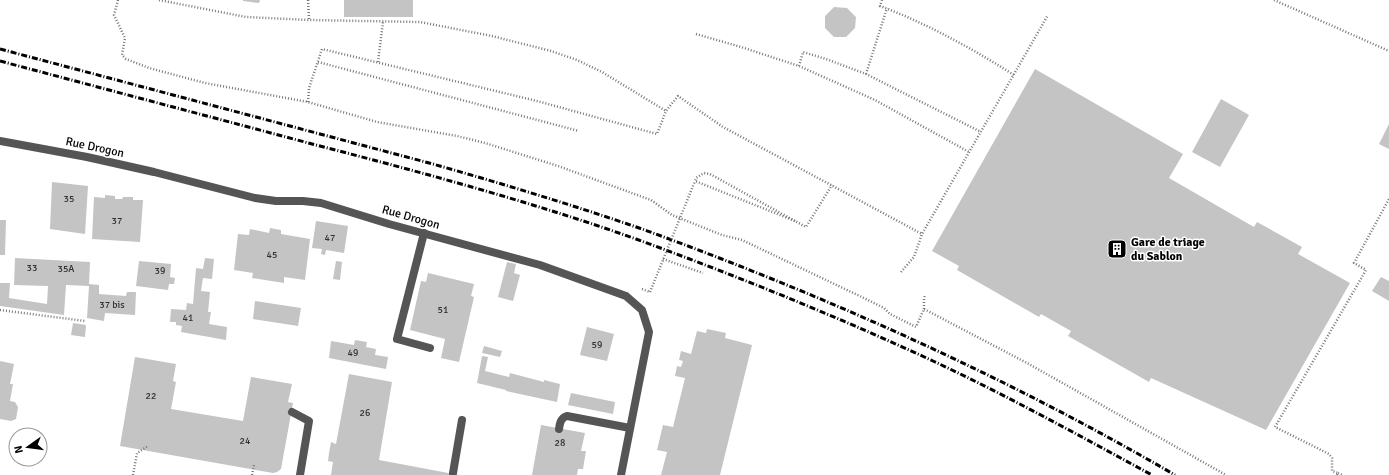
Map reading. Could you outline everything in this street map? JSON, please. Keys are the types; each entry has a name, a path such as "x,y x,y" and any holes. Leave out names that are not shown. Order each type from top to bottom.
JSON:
{"street":[{"name":"Rue Drogon","path":"0,141 87,157 154,172 255,198 276,201 321,203 540,265 626,296 642,310 649,332 621,475"},
{"path":"424,233 397,339 430,348"},
{"path":"292,412 308,422 300,475"},
{"path":"559,429 560,422 563,418 568,416 630,428"},
{"path":"453,473 462,420"}],"path":[{"path":"118,0 114,15 125,38 122,54 126,59 149,68 205,83 308,102 377,122 464,138 558,166 651,200 672,215 722,235 742,240 868,300 884,308 890,314 916,327 924,309 925,295"},
{"path":"159,0 246,17 426,23 492,36 551,50 602,72 666,111"},
{"path":"308,0 309,20"},
{"path":"882,0 880,6 916,20 949,36 1014,75"},
{"path":"1274,0 1389,51"},
{"path":"866,74 887,8"},
{"path":"901,272 914,256 922,234 1048,15"},
{"path":"378,62 383,22"},
{"path":"696,34 799,66 875,100 970,152"},
{"path":"308,102 309,88 322,48 537,101 657,134 666,111 678,96 723,126 922,234"},
{"path":"799,66 803,52 826,59 866,74 981,132"},
{"path":"318,62 579,131"},
{"path":"650,292 695,181 699,175 704,173 710,174 806,227 832,185"},
{"path":"695,181 795,221"},
{"path":"1342,475 1332,471 1332,458 1329,454 1275,427 1366,270 1354,263 1389,199"},
{"path":"663,259 703,272"},
{"path":"924,309 1034,366 1226,475"},
{"path":"0,310 85,321"},
{"path":"133,475 136,453 148,446"},
{"path":"252,475 254,465"}],"building":[{"path":"243,0 260,0 259,3"},
{"path":"344,0 413,0 413,17 344,17"},
{"path":"834,7 847,8 856,17 855,28 846,37 834,37 825,28 825,16"},
{"name":"Gare de triage du Sablon","path":"1035,69 1183,154 1169,178 1254,227 1257,222 1302,247 1298,254 1350,283 1266,430 1151,378 1149,382 1068,336 1071,331 1041,314 1039,317 957,270 959,266 932,251"},
{"path":"1221,99 1249,115 1220,167 1192,152"},
{"path":"1389,124 1389,149 1379,144"},
{"path":"52,182 88,186 85,234 50,229"},
{"path":"105,195 115,196 115,199 133,197 133,200 143,200 140,242 92,239 94,197 105,198"},
{"path":"0,220 6,220 5,255 0,255"},
{"path":"316,221 348,226 344,253 326,250 325,255 321,254 322,249 312,248"},
{"path":"270,228 281,230 281,234 310,239 305,280 284,277 284,283 252,278 253,273 234,270 238,234 249,235 250,229 269,233"},
{"path":"15,258 90,262 89,284 99,285 99,294 126,296 127,292 136,292 135,315 105,313 104,321 87,318 89,286 66,285 64,315 0,306 0,283 10,283 9,298 47,304 48,286 14,285"},
{"path":"205,258 214,259 212,279 203,278 201,291 210,292 208,312 211,312 209,324 227,327 226,340 181,332 182,326 176,325 176,322 170,322 171,309 186,310 187,303 193,304 196,268 203,269"},
{"path":"139,261 171,264 170,277 175,278 174,284 169,284 168,290 136,286"},
{"path":"336,261 342,262 340,280 333,279"},
{"path":"507,262 516,264 514,273 520,275 513,301 498,297"},
{"path":"428,273 474,284 471,296 474,297 459,362 441,358 445,339 410,330 421,281 426,282"},
{"path":"1381,277 1389,281 1389,301 1372,291"},
{"path":"255,301 301,308 298,326 253,319"},
{"path":"73,323 86,325 85,337 71,335"},
{"path":"587,327 614,334 607,361 580,355"},
{"path":"707,329 726,333 725,338 752,345 720,475 661,475 667,452 657,450 663,425 673,427 685,378 675,376 677,366 681,367 683,361 679,360 681,351 691,354 697,331 706,333"},
{"path":"355,340 367,342 366,347 376,349 375,355 388,357 386,369 329,358 331,341 354,345"},
{"path":"484,346 502,351 500,357 482,353"},
{"path":"482,356 488,357 485,371 509,377 510,373 544,382 544,380 560,384 557,402 477,383"},
{"path":"135,357 176,364 173,381 176,382 171,409 243,421 251,377 292,384 288,402 293,403 281,469 273,473 120,446"},
{"path":"0,361 14,364 10,384 13,384 10,401 15,402 18,407 16,419 11,421 0,419"},
{"path":"349,374 392,382 379,460 459,475 331,475 333,462 328,461 329,453 331,442 336,444"},
{"path":"571,393 615,402 613,414 568,405"},
{"path":"541,425 585,433 581,451 586,451 583,469 578,469 577,475 532,475"}],"railway":[{"path":"0,49 433,164 538,195 642,229 779,282 914,340 1046,404 1175,475"},
{"path":"0,61 437,177 518,200 636,239 786,297 933,361 1016,402 1152,475"}],"place":[{"name":"Gare de triage du Sablon","path":"1117,249"}]}
